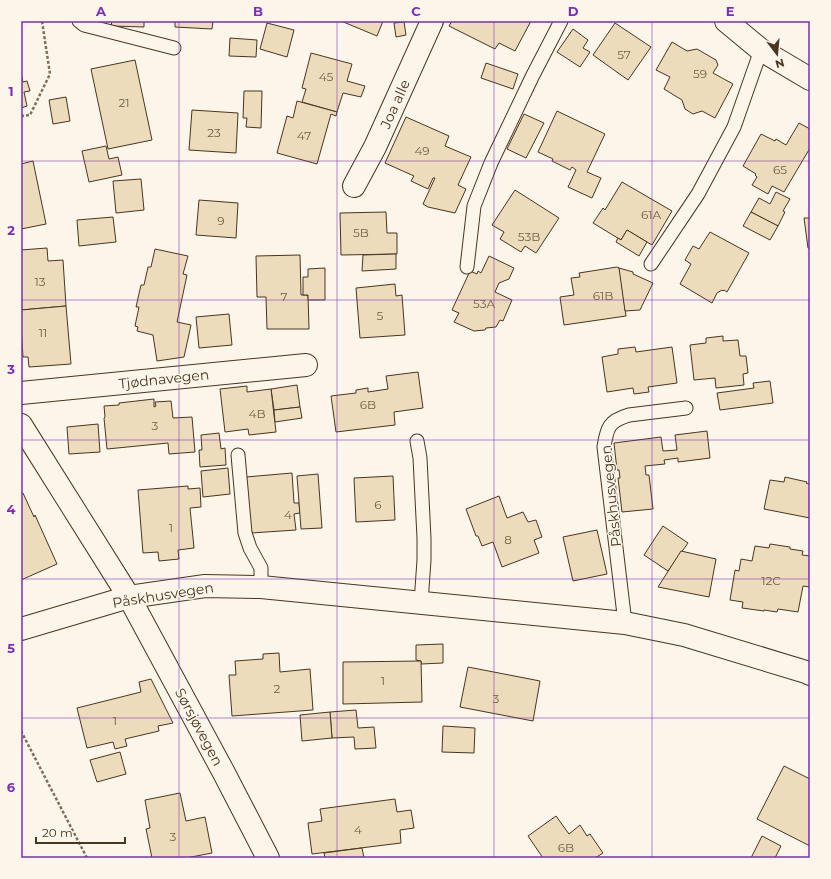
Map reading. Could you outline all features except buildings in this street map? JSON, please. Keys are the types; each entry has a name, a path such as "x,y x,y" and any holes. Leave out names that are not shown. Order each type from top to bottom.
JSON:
{"street":[{"name":"Joa alle","path":"354,186 375,147 432,21"},
{"path":"726,21 761,50 810,79"},
{"name":"Tjødnavegen","path":"21,393 306,365"},
{"path":"21,425 129,597"},
{"name":"Påskhusvegen","path":"21,628 129,597 206,586 261,586 625,623 684,635 809,671"},
{"name":"Sørsjøvegen","path":"129,597 268,858"}],"lane":[{"path":"79,21 84,25 174,48"},
{"path":"467,267 474,206 491,163 532,77 561,21"},
{"path":"651,264 698,194 734,127 761,50"},
{"name":"Påskhusvegen","path":"625,623 604,447 606,432 609,426 621,417 686,408"},
{"path":"417,442 420,458 424,538 421,603"},
{"path":"238,455 245,533 250,548 261,568 261,586"}],"path":[{"path":"21,116 30,115 50,74 42,21"},
{"path":"21,731 87,858"}]}
